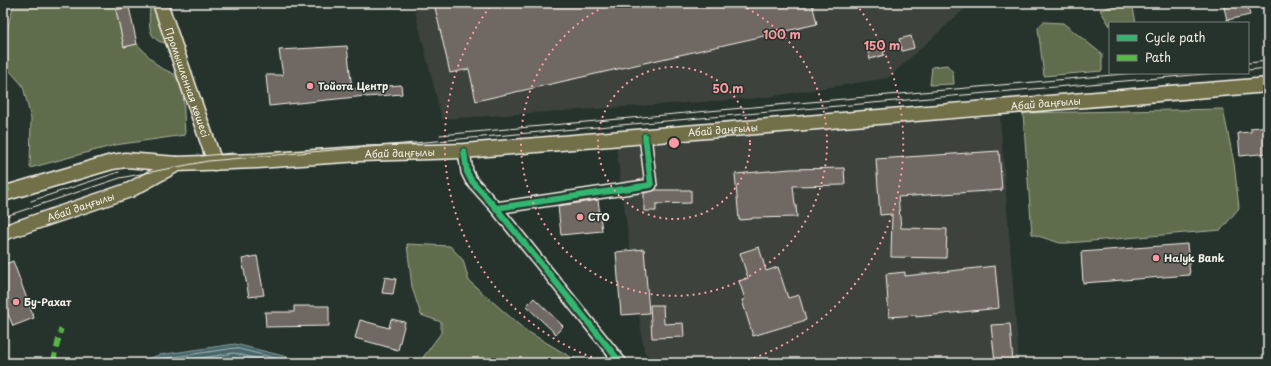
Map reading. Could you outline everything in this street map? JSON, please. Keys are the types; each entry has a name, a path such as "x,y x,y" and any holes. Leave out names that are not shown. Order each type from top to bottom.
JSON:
{"main road":[{"name":"Промышленная көшесі","path":"160,3 215,162"},
{"name":"Абай даңғылы","path":"3,194 112,162 126,160 177,164 360,154 464,151 1268,85"},
{"name":"Абай даңғылы","path":"3,233 130,190 177,164"}],"street":[{"path":"496,208 651,185 645,136"},
{"path":"464,151 467,172 470,180 496,208 621,363"}],"shaded area":[{"path":"413,3 971,3 888,78 760,98 442,119"},
{"path":"1000,117 1019,363 653,363 644,351 616,147 839,127"}],"green space":[{"path":"14,3 131,3 129,7 116,10 124,47 137,44 159,67 174,74 183,89 185,135 115,145 30,168 31,119 23,86 3,63 3,45"},
{"path":"152,3 160,3 174,44 158,41 151,32 150,5"},
{"path":"1121,3 1132,3 1136,22 1109,22 1109,24 1100,10"},
{"path":"1043,22 1063,23 1102,54 1102,71 1044,76 1038,28"},
{"path":"947,65 953,72 954,84 930,85 932,67"},
{"path":"1223,109 1234,163 1239,208 1221,230 1068,243 1060,243 1032,234 1023,113"},
{"path":"407,244 450,246 463,260 469,281 525,330 579,362 604,358 607,363 419,363 441,333 441,322 421,315 412,287"}],"water":[{"path":"235,344 312,363 135,363 159,355"}],"building":[{"path":"434,3 812,3 817,24 476,101 469,69 450,73"},
{"path":"1223,3 1247,3 1250,15 1227,20"},
{"path":"129,7 137,44 124,47 116,10"},
{"path":"911,36 914,48 902,51 899,39"},
{"path":"882,45 884,55 870,59 867,49"},
{"name":"Тойота Центр","path":"347,46 352,89 401,85 402,94 366,96 269,106 266,75 283,75 279,50"},
{"path":"1268,126 1268,153 1240,156 1238,133 1251,132 1251,128"},
{"path":"999,151 1002,190 898,197 901,228 947,229 946,258 891,257 892,214 880,215 876,159"},
{"path":"844,168 845,185 793,186 797,217 752,218 739,220 735,174 791,169"},
{"path":"656,190 691,190 691,203 656,204 656,211 644,211 644,193"},
{"name":"СТО","path":"598,200 602,231 561,235 558,206"},
{"path":"1187,244 1190,275 1083,283 1081,252"},
{"path":"759,247 766,271 778,267 788,298 799,295 806,320 753,336 742,300 745,299 739,281 748,278 740,253"},
{"path":"644,249 649,313 621,315 616,252"},
{"path":"257,256 264,295 249,297 242,259"},
{"path":"13,261 34,318 13,326 3,302 3,265"},
{"path":"995,266 999,308 916,317 916,315 889,317 886,274 905,272 905,276"},
{"path":"385,277 396,279 393,294 382,293"},
{"path":"534,298 563,326 556,334 526,306"},
{"path":"650,305 663,305 664,324 683,323 684,337 652,338"},
{"path":"294,306 329,306 329,326 266,327 265,312 294,312"},
{"path":"391,319 405,322 398,350 355,338 360,320 389,328"},
{"path":"1010,324 1013,363 995,363 991,325"}],"tram line":[{"path":"1249,63 1268,61"},
{"path":"1249,70 1268,68"},
{"path":"440,135 1124,74"},
{"path":"3,217 120,178 208,161 1205,74"},
{"path":"201,156 233,153"},
{"path":"31,201 119,172"}],"marked path":[{"path":"3,173 8,192"},
{"path":"53,363 61,329"}],"cycle path":[{"path":"496,208 651,185 645,136"},
{"path":"464,151 467,172 471,180 496,208 621,363"}],"place":[{"name":"Тойота Центр","path":"310,86"},
{"name":"СТО","path":"580,217"},
{"name":"Halyk Bank","path":"1156,258"},
{"name":"Бу-Рахат","path":"16,302"}]}
